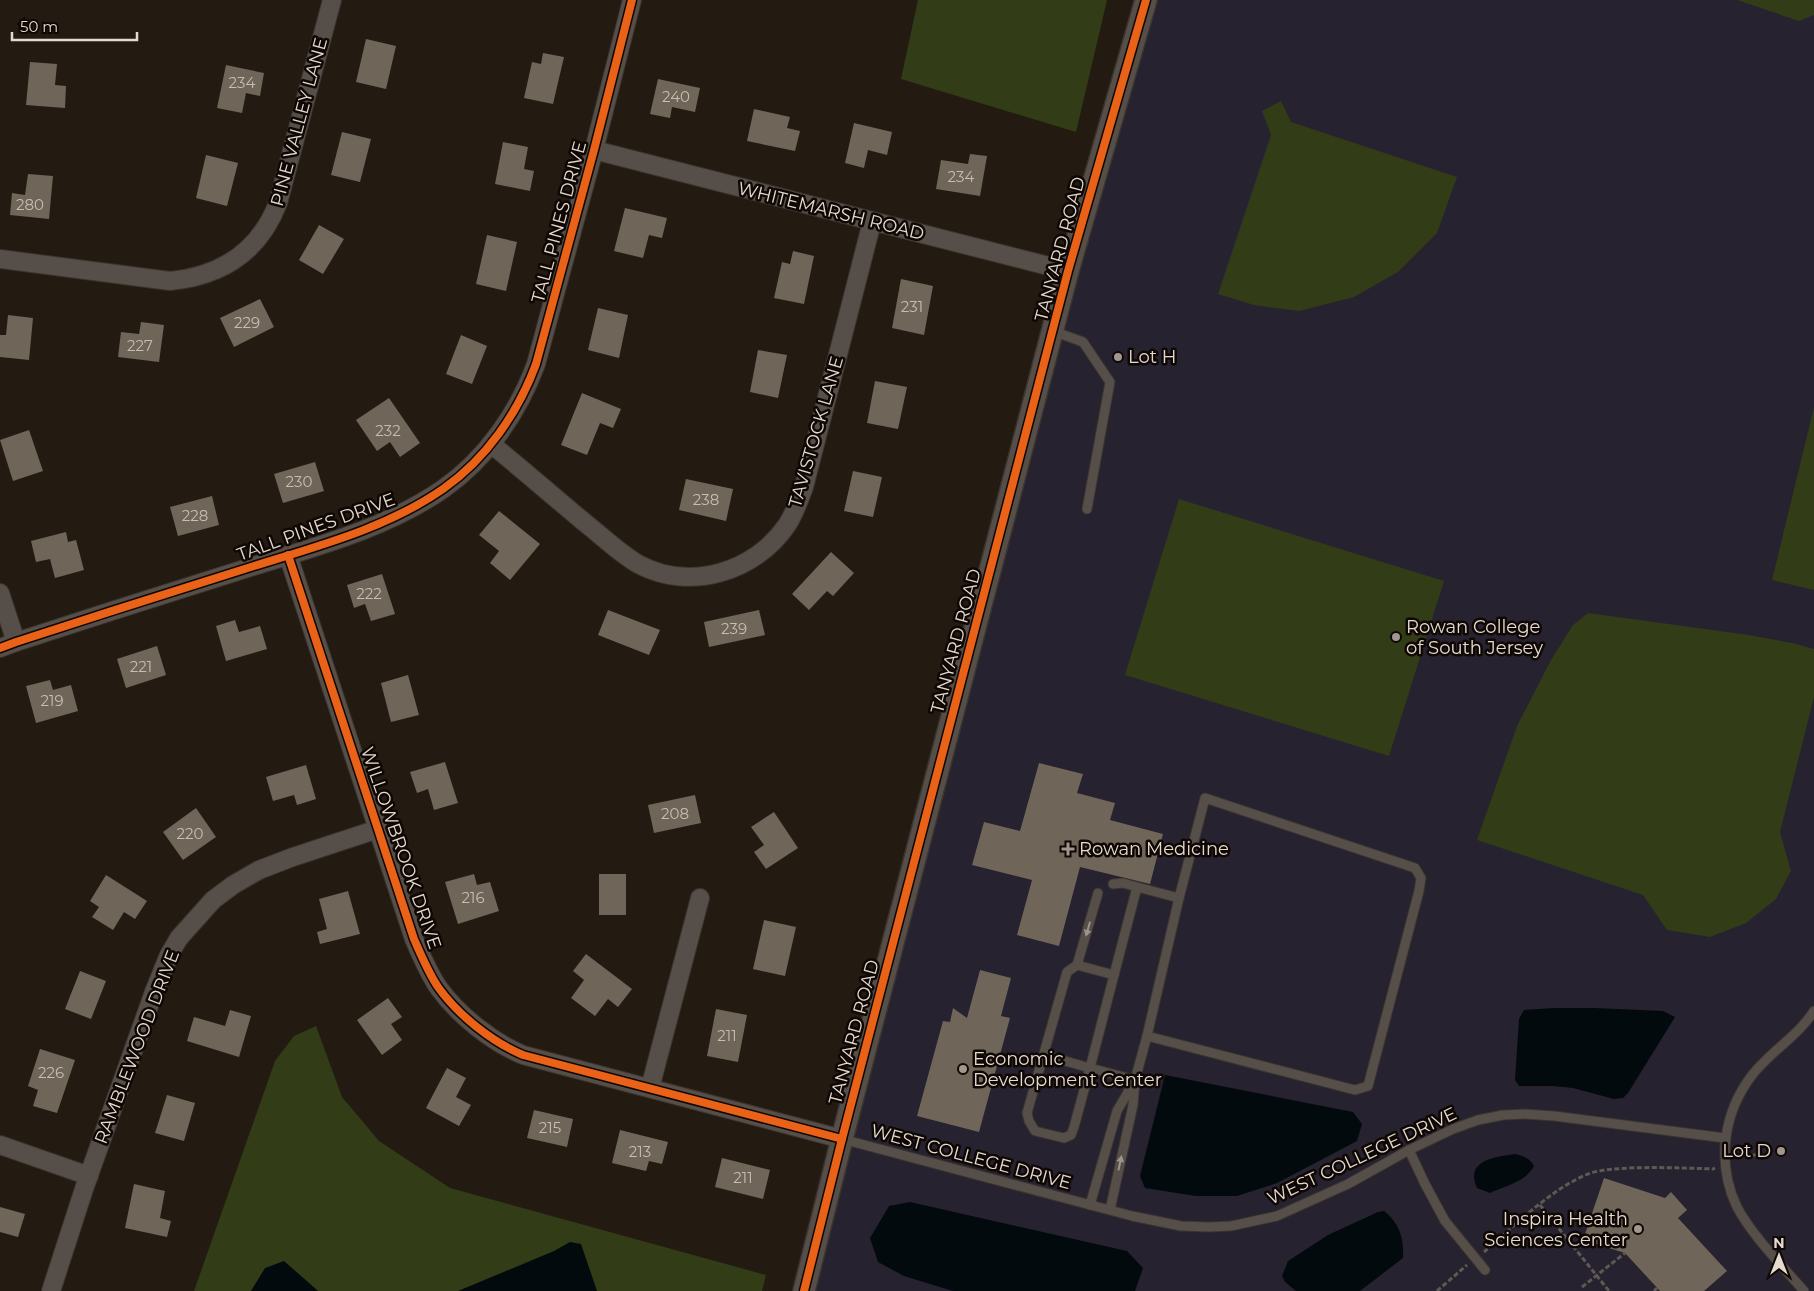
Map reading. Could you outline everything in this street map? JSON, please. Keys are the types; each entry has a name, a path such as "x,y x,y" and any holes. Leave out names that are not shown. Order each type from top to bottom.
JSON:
{"street":[{"name":"PINE VALLEY LANE","path":"0,259 170,281 210,272 232,261 246,251 263,232 273,216 278,203 332,0"},
{"name":"TALL PINES DRIVE","path":"0,593 8,645 367,528 420,504 444,489 464,473 491,444 518,405 536,364 594,150 632,0"},
{"name":"TANYARD ROAD","path":"804,1291 1052,330 1146,0"},
{"name":"WHITEMARSH ROAD","path":"594,150 1068,271"},
{"name":"TAVISTOCK LANE","path":"491,444 616,548 640,565 662,572 690,577 727,571 758,556 770,546 788,524 804,487 872,222"},
{"name":"WILLOWBROOK DRIVE","path":"288,555 414,938 422,958 439,988 462,1013 498,1042 523,1055 842,1139"},
{"name":"RAMBLEWOOD DRIVE","path":"51,1291 89,1176 158,981 169,956 186,929 214,900 233,885 259,870 293,856 378,829"},
{"path":"650,1088 700,898"},
{"path":"0,1145 89,1176"}],"lane":[{"path":"1052,330 1083,342 1110,382 1087,509"},
{"path":"1110,1210 1133,1105 1135,1080 1205,798 1415,868 1421,878 1420,891 1368,1086 1355,1090 1147,1036"},
{"path":"1113,884 1123,883 1179,898"},
{"path":"1098,893 1077,965 1067,972 1027,1113 1035,1131 1064,1138 1070,1135 1074,1127 1137,887"},
{"path":"1077,965 1114,976"},
{"path":"1804,1291 1766,1246 1738,1208 1732,1196 1726,1171 1725,1138 1732,1110 1747,1081 1800,1029 1814,1010"},
{"path":"1044,1055 1135,1080"},
{"path":"1090,1205 1117,1111 1135,1080"},
{"name":"WEST COLLEGE DRIVE","path":"842,1139 1157,1222 1181,1226 1230,1226 1252,1223 1297,1208 1348,1184 1409,1150 1453,1129 1478,1120 1503,1115 1554,1116 1725,1138"},
{"path":"1409,1150 1445,1221 1485,1270"}],"path":[{"path":"1437,1291 1540,1205 1574,1181 1591,1173 1606,1169 1664,1167"},
{"path":"1540,1205 1609,1291"},
{"path":"1582,1287 1625,1253"}],"shaded area":[{"name":"Rowan College of South Jersey","path":"1146,0 1814,0 1814,1291 804,1291"},
{"path":"1553,1008 1663,1011 1675,1017 1628,1093 1623,1098 1614,1099 1573,1088 1519,1086 1515,1080 1519,1019 1524,1010"},
{"path":"1165,1075 1353,1112 1362,1124 1357,1141 1277,1183 1237,1196 1196,1196 1145,1188 1140,1176"},
{"path":"1515,1154 1528,1159 1534,1166 1526,1176 1515,1183 1490,1193 1477,1188 1474,1179 1478,1166 1491,1159"},
{"path":"910,1202 1127,1251 1143,1268 1135,1291 953,1291 904,1276 878,1262 870,1238 889,1206"},
{"path":"1384,1211 1394,1221 1400,1232 1403,1258 1360,1291 1296,1291 1285,1282 1282,1276 1288,1261 1328,1235"},
{"path":"570,1242 581,1244 597,1291 458,1291 554,1251"},
{"path":"284,1261 318,1291 251,1291 265,1268"}],"green space":[{"path":"918,0 1107,0 1076,132 901,79"},
{"path":"1737,0 1814,0 1814,15 1799,21"},
{"path":"1281,101 1291,122 1457,177 1437,233 1398,272 1354,297 1299,311 1254,305 1218,294 1271,135 1262,111"},
{"path":"1814,407 1814,590 1772,580"},
{"path":"1179,499 1444,581 1389,756 1125,675"},
{"path":"1588,613 1749,635 1814,649 1814,697 1780,832 1791,871 1776,899 1746,923 1710,937 1667,930 1643,895 1477,840 1517,726 1551,660 1573,625"},
{"path":"316,1026 342,1097 379,1141 450,1188 766,1275 762,1291 194,1291 275,1061 294,1036"}],"building":[{"path":"366,39 396,46 386,89 356,82"},
{"path":"543,53 564,57 553,104 524,98 532,62 541,64"},
{"path":"30,62 57,64 55,85 66,86 65,108 26,105"},
{"path":"226,65 264,73 260,96 246,93 242,113 217,108"},
{"path":"658,79 700,88 695,112 672,107 670,118 650,114"},
{"path":"754,109 790,117 787,128 800,131 795,151 747,141"},
{"path":"854,123 892,132 887,155 868,150 864,168 845,163"},
{"path":"342,132 371,139 360,182 331,175"},
{"path":"503,142 528,147 524,169 534,171 530,191 495,184"},
{"path":"970,154 987,156 980,196 936,189 941,160 968,164"},
{"path":"206,155 238,163 227,206 196,198"},
{"path":"28,174 53,176 49,219 10,215 12,193 25,195"},
{"path":"625,208 667,218 662,238 649,235 643,258 614,251"},
{"path":"319,225 344,239 323,274 299,260"},
{"path":"487,235 517,242 506,291 476,284"},
{"path":"793,251 814,256 804,304 774,298 782,262 790,264"},
{"path":"901,279 933,286 924,335 892,328"},
{"path":"260,299 274,327 234,347 220,318"},
{"path":"598,308 628,315 619,358 588,350"},
{"path":"8,315 33,318 29,360 0,357 0,335 6,335"},
{"path":"141,322 164,325 159,362 118,357 121,332 139,334"},
{"path":"461,335 487,346 472,384 446,374"},
{"path":"758,350 787,355 778,398 750,392"},
{"path":"875,381 907,387 898,429 867,423"},
{"path":"582,393 621,409 613,428 600,423 587,455 561,445"},
{"path":"389,398 420,443 400,457 390,442 377,451 356,420"},
{"path":"29,430 43,471 13,481 0,440"},
{"path":"315,462 324,491 283,503 274,474"},
{"path":"853,471 882,477 873,517 844,511"},
{"path":"686,479 733,489 726,521 679,510"},
{"path":"212,496 219,525 178,536 170,507"},
{"path":"499,511 540,544 510,580 490,563 499,551 479,535"},
{"path":"66,532 68,542 76,540 84,570 55,578 50,559 36,562 31,541"},
{"path":"831,552 854,573 833,596 827,591 809,610 792,594"},
{"path":"382,574 395,614 371,621 365,604 354,608 347,585"},
{"path":"608,610 660,630 649,655 598,635"},
{"path":"759,610 765,635 709,647 704,622"},
{"path":"235,620 239,632 260,626 267,649 226,661 216,626"},
{"path":"157,646 166,675 126,688 117,659"},
{"path":"408,675 419,715 391,722 381,683"},
{"path":"50,680 53,690 71,685 78,711 36,723 26,686"},
{"path":"445,762 458,803 434,810 428,789 417,793 410,772"},
{"name":"Rowan Medicine","path":"1039,763 1083,774 1077,793 1115,803 1110,820 1163,834 1150,884 1080,867 1059,946 1017,935 1032,880 972,865 984,822 1020,831"},
{"path":"306,765 316,799 297,805 294,795 273,801 266,777"},
{"path":"695,795 701,823 654,833 648,805"},
{"path":"196,808 216,837 183,860 163,832"},
{"path":"774,812 798,848 766,869 754,852 764,845 751,827"},
{"path":"474,874 477,885 490,882 499,911 458,924 445,882"},
{"path":"599,874 626,874 626,915 599,915"},
{"path":"106,875 147,901 135,919 124,912 113,930 92,917 99,907 90,901"},
{"path":"348,891 360,934 320,944 317,932 327,929 319,899"},
{"path":"764,920 796,927 785,976 753,969"},
{"path":"586,954 632,989 618,1007 608,999 595,1016 571,998 584,980 573,971"},
{"name":"Economic Development Center","path":"980,970 1011,978 1001,1016 1010,1018 979,1132 917,1116 943,1021 950,1022 953,1008 967,1018"},
{"path":"80,971 106,981 91,1019 65,1009"},
{"path":"388,998 402,1017 391,1024 402,1040 382,1055 357,1020"},
{"path":"716,1009 747,1015 738,1062 707,1056"},
{"path":"230,1010 251,1016 239,1057 187,1041 194,1017 225,1026"},
{"path":"40,1049 75,1060 57,1113 33,1106 38,1090 28,1086"},
{"path":"447,1068 466,1078 456,1097 471,1105 459,1126 426,1108"},
{"path":"167,1095 195,1103 184,1141 155,1133"},
{"path":"534,1110 573,1119 567,1147 527,1138"},
{"path":"620,1130 668,1142 662,1164 649,1161 646,1171 612,1163"},
{"path":"722,1158 770,1170 763,1199 715,1187"},
{"name":"Inspira Health Sciences Center","path":"1604,1178 1665,1198 1671,1192 1687,1210 1678,1218 1727,1271 1704,1291 1660,1291 1625,1253 1583,1240"},
{"path":"134,1184 165,1191 160,1218 171,1221 167,1237 125,1228"},
{"path":"0,1207 25,1214 18,1237 0,1232"}],"cycle path":[{"path":"0,648 352,535 399,515 421,503 443,489 473,464 499,434 510,417 529,382 536,364 594,150 632,0"},
{"path":"804,1291 1068,271 1146,0"},
{"path":"288,555 414,939 434,981 455,1008 476,1027 499,1043 523,1055 842,1139"}],"place":[{"name":"Lot H","path":"1118,357"},
{"name":"Rowan College of South Jersey","path":"1396,637"},
{"name":"Rowan Medicine","path":"1068,849"},
{"name":"Economic Development Center","path":"963,1069"},
{"name":"Lot D","path":"1781,1151"},
{"name":"Inspira Health Sciences Center","path":"1638,1229"}]}
